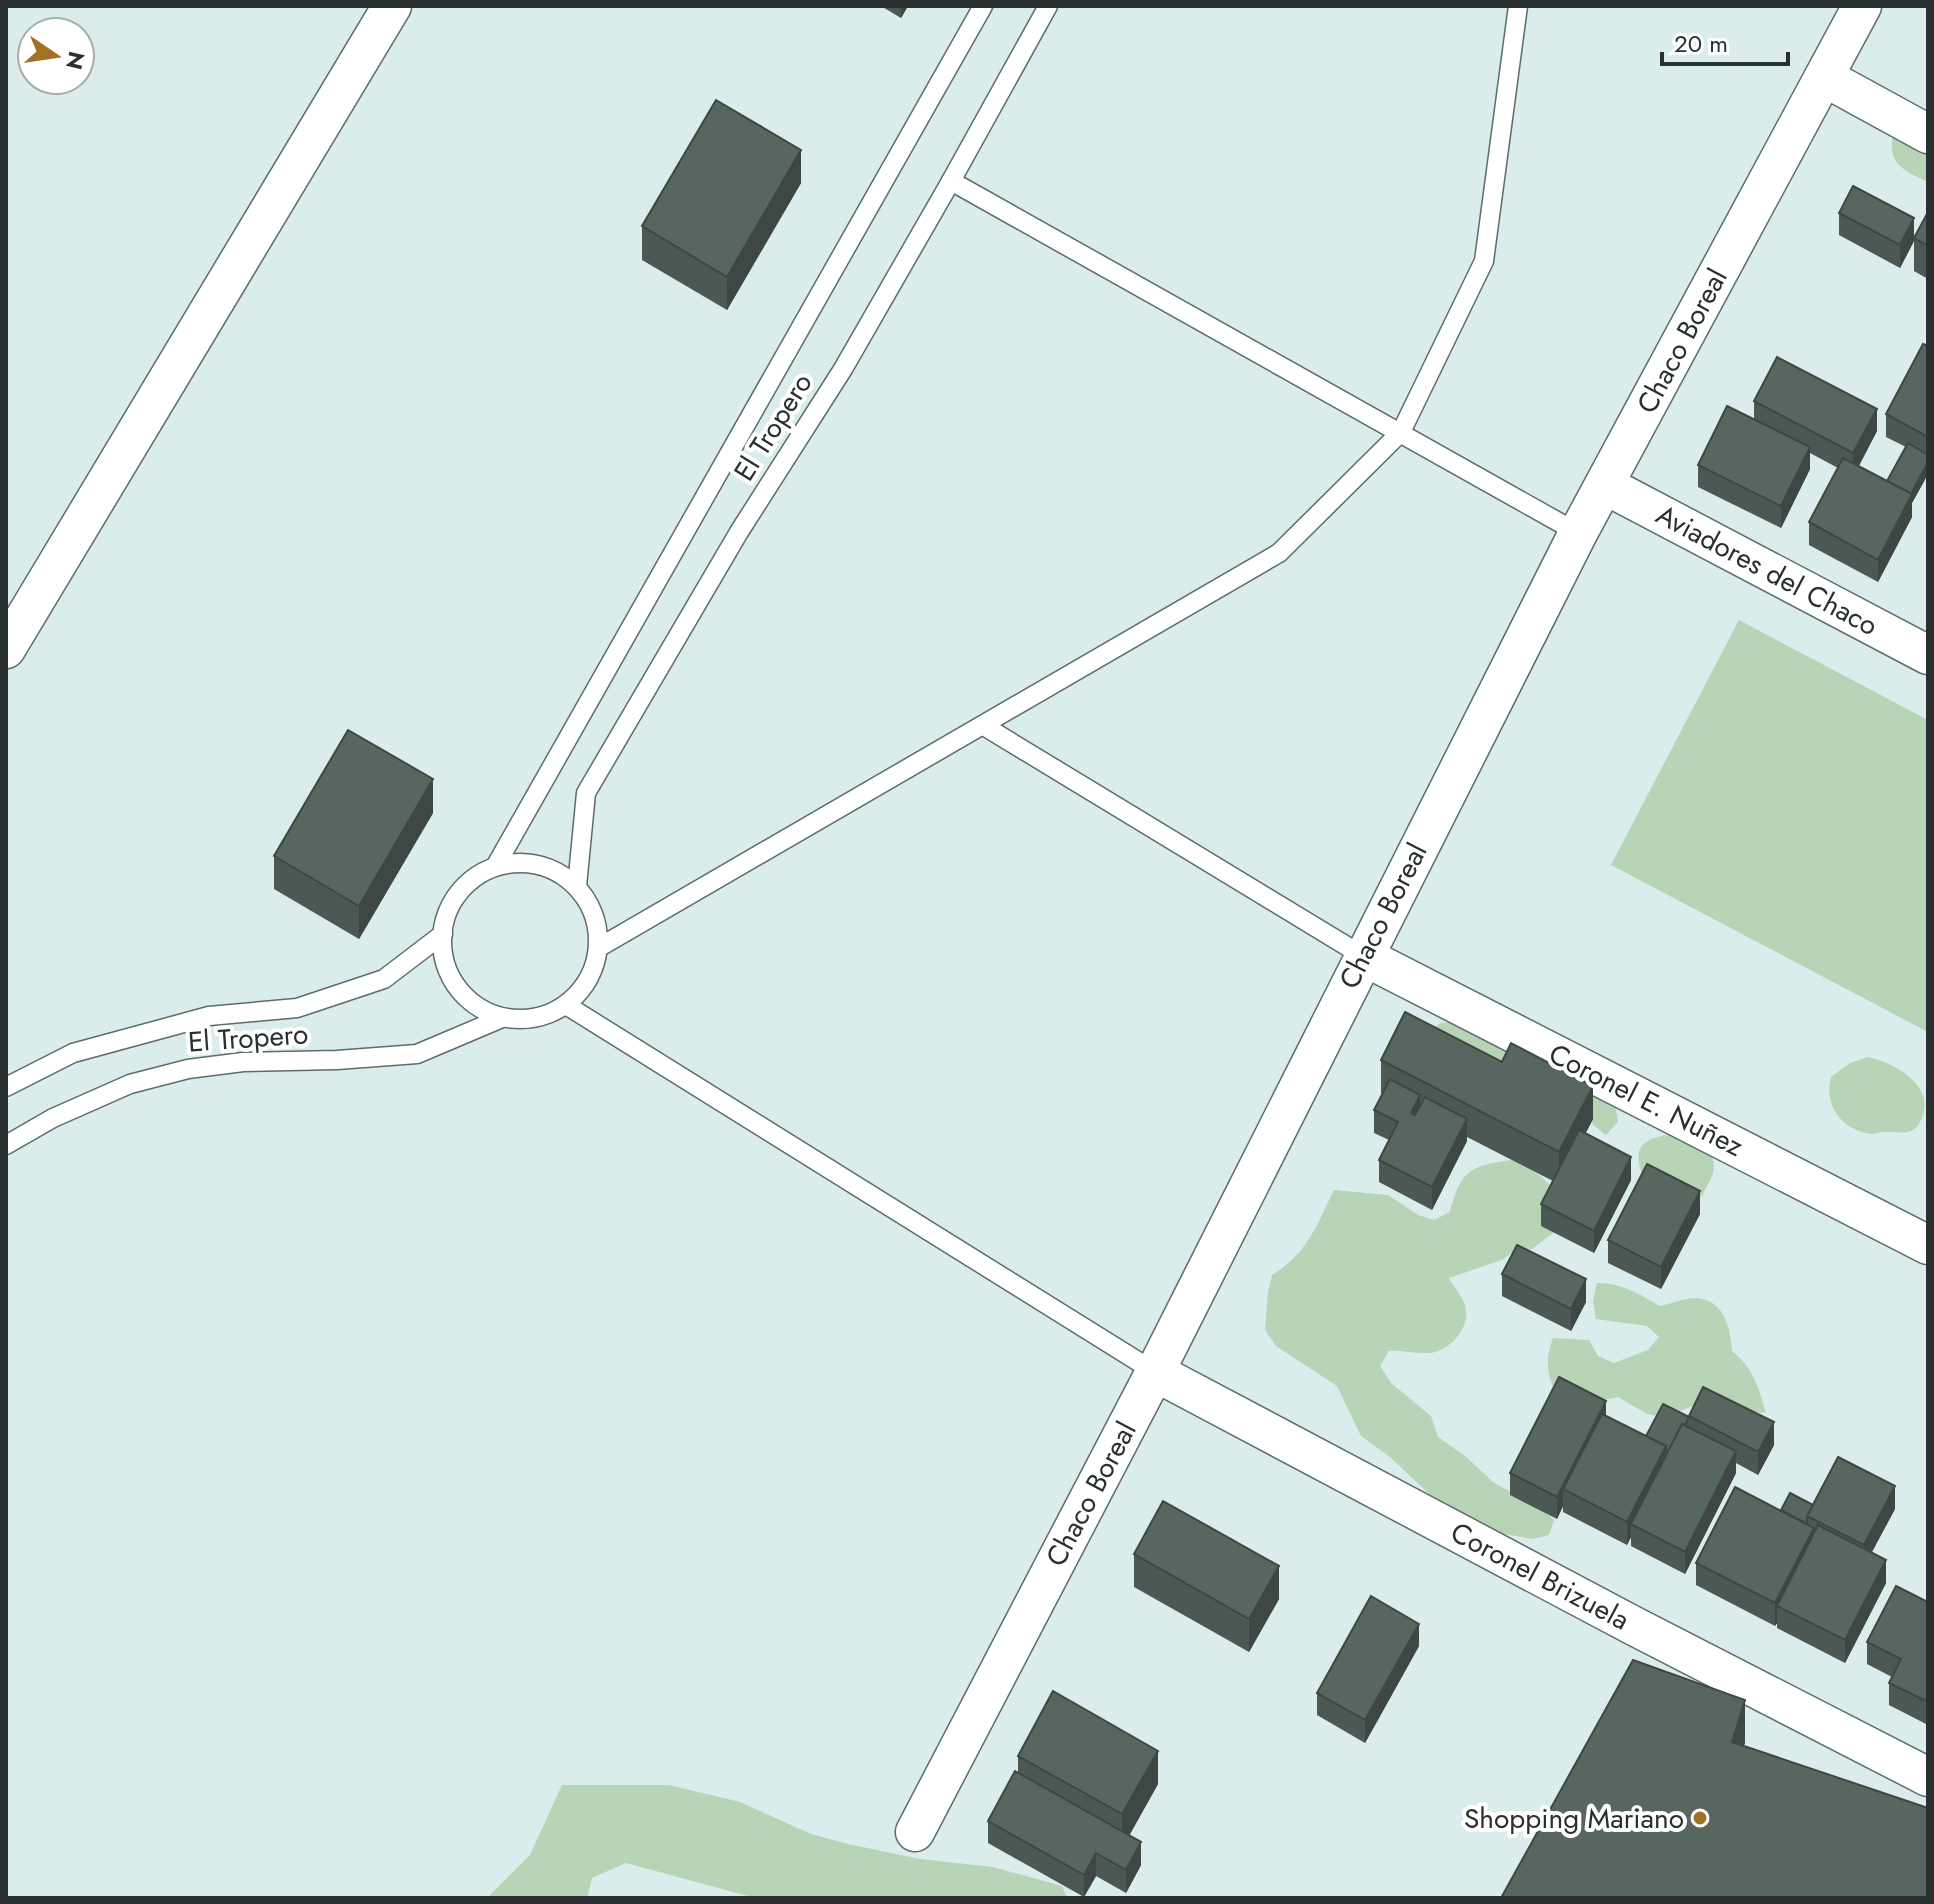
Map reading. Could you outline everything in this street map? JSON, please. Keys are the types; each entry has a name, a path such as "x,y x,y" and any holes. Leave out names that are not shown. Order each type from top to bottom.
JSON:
{"street":[{"path":"6,649 392,6"},
{"name":"Chaco Boreal","path":"915,1832 1155,1372 1578,533 1862,6"},
{"path":"1824,77 1928,134"},
{"name":"Aviadores del Chaco","path":"1605,485 1928,655"},
{"name":"Coronel E. Nuñez","path":"1363,956 1928,1245"},
{"name":"Coronel Brizuela","path":"1155,1372 1634,1626 1928,1777"}],"lane":[{"name":"El Tropero","path":"495,867 983,6"},
{"name":"El Tropero","path":"577,886 586,793 739,532 843,369 1048,6"},
{"path":"598,948 1279,553 1401,432 1484,261 1518,6"},
{"path":"951,181 1578,533"},
{"path":"984,726 1363,956"},
{"path":"517,863 539,864 577,886 590,905 597,926 598,948 593,970 582,989 566,1005 535,1017 502,1018 481,1009 464,995 451,977 444,956 443,934 448,912 459,892 475,877 495,867 517,863"},
{"name":"El Tropero","path":"6,1087 73,1053 209,1016 297,1008 384,979 443,934"},
{"path":"566,1005 1155,1372"},
{"name":"El Tropero","path":"6,1145 53,1118 130,1084 188,1069 243,1062 417,1054 502,1018"}],"green space":[{"path":"1895,127 1928,132 1928,182 1902,168 1893,156"},
{"path":"1739,620 1928,720 1928,1032 1611,865"},
{"path":"1459,1021 1615,1104 1618,1122 1606,1135 1593,1125 1587,1109 1411,1043 1441,1023"},
{"path":"1868,1057 1899,1069 1917,1084 1925,1104 1918,1126 1913,1130 1861,1132 1843,1122 1832,1106 1831,1077 1850,1063"},
{"path":"1665,1135 1695,1144 1712,1158 1713,1172 1702,1196 1694,1199 1643,1176 1640,1148 1649,1140"},
{"path":"1512,1160 1549,1184 1561,1227 1532,1249 1515,1250 1502,1260 1449,1278 1465,1305 1465,1322 1456,1338 1435,1352 1389,1351 1380,1366 1391,1383 1431,1416 1438,1437 1493,1482 1541,1509 1554,1520 1549,1535 1533,1539 1493,1532 1444,1508 1390,1457 1361,1436 1337,1386 1276,1346 1265,1330 1272,1275 1303,1248 1334,1190 1388,1195 1418,1215 1434,1220 1450,1212 1459,1187 1470,1172"},
{"path":"1597,1283 1622,1287 1660,1306 1693,1298 1714,1304 1728,1325 1732,1351 1754,1379 1766,1413 1696,1405 1663,1417 1647,1414 1618,1397 1583,1404 1554,1390 1548,1364 1553,1338 1589,1340 1598,1356 1614,1363 1648,1350 1659,1337 1647,1326 1596,1319 1593,1301"},
{"path":"562,1785 669,1785 740,1802 811,1834 848,1844 920,1859 993,1867 1062,1886 1067,1898 755,1898 626,1863 592,1878 587,1898 487,1898 530,1855"}],"building":[{"path":"716,100 801,150 727,277 642,226"},
{"path":"1853,186 1914,218 1900,245 1839,213"},
{"path":"1928,212 1928,246 1914,238"},
{"path":"1923,344 1928,346 1928,437 1886,414"},
{"path":"1777,357 1877,409 1853,453 1754,401"},
{"path":"1727,406 1810,447 1781,506 1698,465"},
{"path":"1908,443 1928,455 1928,462 1911,494 1887,481"},
{"path":"1843,458 1912,494 1878,560 1809,522"},
{"path":"348,730 433,779 359,906 274,856"},
{"path":"1405,1012 1502,1062 1511,1043 1593,1086 1559,1152 1381,1060"},
{"path":"1390,1079 1420,1095 1411,1113 1415,1115 1425,1097 1467,1119 1432,1187 1379,1160 1398,1122 1374,1110"},
{"path":"1579,1130 1631,1157 1594,1231 1541,1204"},
{"path":"1647,1164 1700,1191 1661,1267 1608,1240"},
{"path":"1517,1245 1586,1279 1571,1309 1502,1274"},
{"path":"1559,1377 1606,1401 1557,1497 1510,1473"},
{"path":"1703,1387 1774,1422 1758,1452 1689,1416"},
{"path":"1663,1404 1689,1417 1685,1425 1682,1424 1666,1456 1666,1446 1646,1436"},
{"path":"1602,1414 1666,1446 1627,1522 1563,1489"},
{"path":"1682,1424 1736,1451 1685,1552 1631,1524"},
{"path":"1838,1457 1895,1486 1864,1545 1807,1516"},
{"path":"1735,1487 1814,1528 1775,1603 1696,1563"},
{"path":"1790,1493 1813,1505 1807,1516 1807,1524 1781,1510"},
{"path":"1163,1501 1279,1566 1249,1619 1134,1554"},
{"path":"1818,1525 1886,1560 1845,1640 1777,1606"},
{"path":"1896,1586 1928,1602 1928,1702 1889,1683 1901,1659 1867,1642"},
{"path":"1371,1596 1419,1624 1365,1720 1317,1693"},
{"name":"Shopping Mariano","path":"1633,1660 1745,1700 1732,1742 1928,1808 1928,1898 1501,1898"},
{"path":"1053,1691 1158,1751 1122,1814 1018,1756"},
{"path":"1015,1771 1141,1842 1126,1870 1096,1853 1084,1875 988,1821"}],"place":[{"name":"Shopping Mariano","path":"1700,1818"}]}
